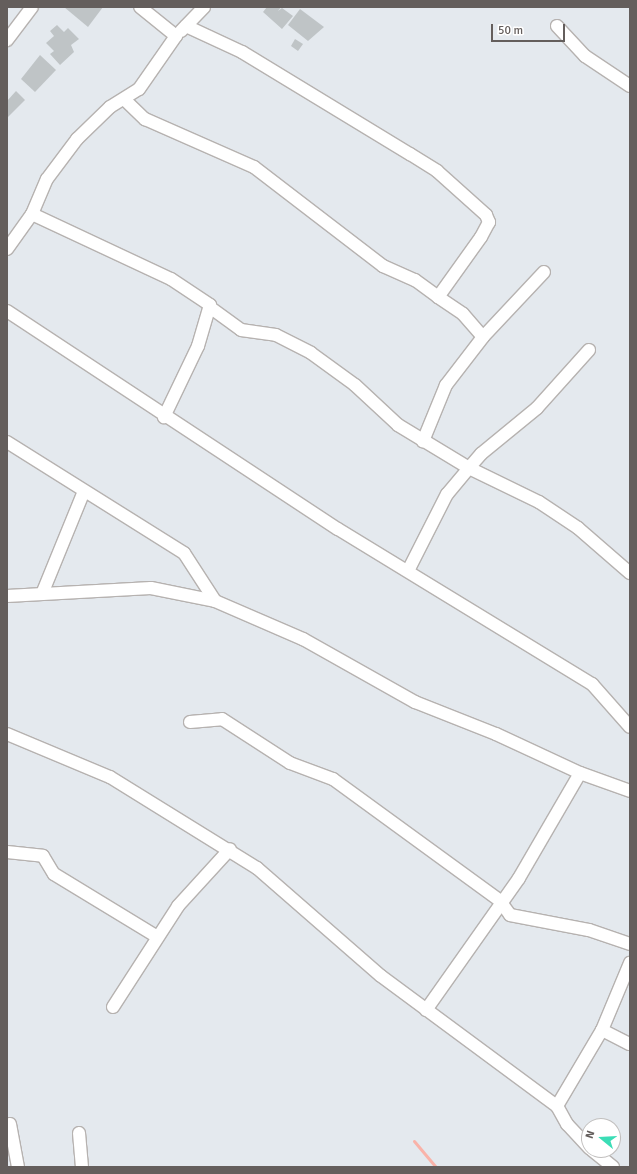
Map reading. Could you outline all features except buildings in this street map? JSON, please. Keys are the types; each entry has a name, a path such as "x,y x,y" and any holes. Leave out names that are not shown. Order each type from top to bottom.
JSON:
{"street":[{"path":"7,40 32,7"},
{"path":"140,7 176,36"},
{"path":"7,249 32,214 47,179 77,139 110,107 126,100 139,89 158,57 204,7"},
{"path":"186,26 242,52 410,154 437,172 486,215 489,222 481,237 438,297"},
{"path":"557,26 585,56 630,86"},
{"path":"126,100 144,119 254,167 383,266 415,280 463,314 483,337"},
{"path":"32,214 171,279 205,299 211,308 240,330 276,335 311,352 423,442 469,468 539,502 578,528 630,574"},
{"path":"423,442 446,385 483,337 544,272"},
{"path":"164,417 187,372 211,308"},
{"path":"7,311 164,417 408,571 592,684 630,727"},
{"path":"408,571 447,494 481,454 537,408 589,350"},
{"path":"7,442 184,554 214,601"},
{"path":"42,594 84,491"},
{"path":"7,596 151,588 214,601 303,639 410,700 496,734 580,773 630,791"},
{"path":"190,722 222,719 290,763 334,779 500,901 510,915 524,920 588,930 630,944"},
{"path":"7,734 110,777 230,849 296,899 381,976 557,1106 567,1124 581,1139"},
{"path":"426,1010 500,901 520,878 580,773"},
{"path":"113,1007 156,936 178,906 230,849"},
{"path":"7,852 43,856 54,874 156,936"},
{"path":"557,1106 602,1030 630,963"},
{"path":"602,1030 630,1044"},
{"path":"10,1124 18,1167"},
{"path":"79,1133 82,1167"},
{"path":"602,1158 613,1167"}],"waterway":[{"path":"414,1141 436,1167"}]}
